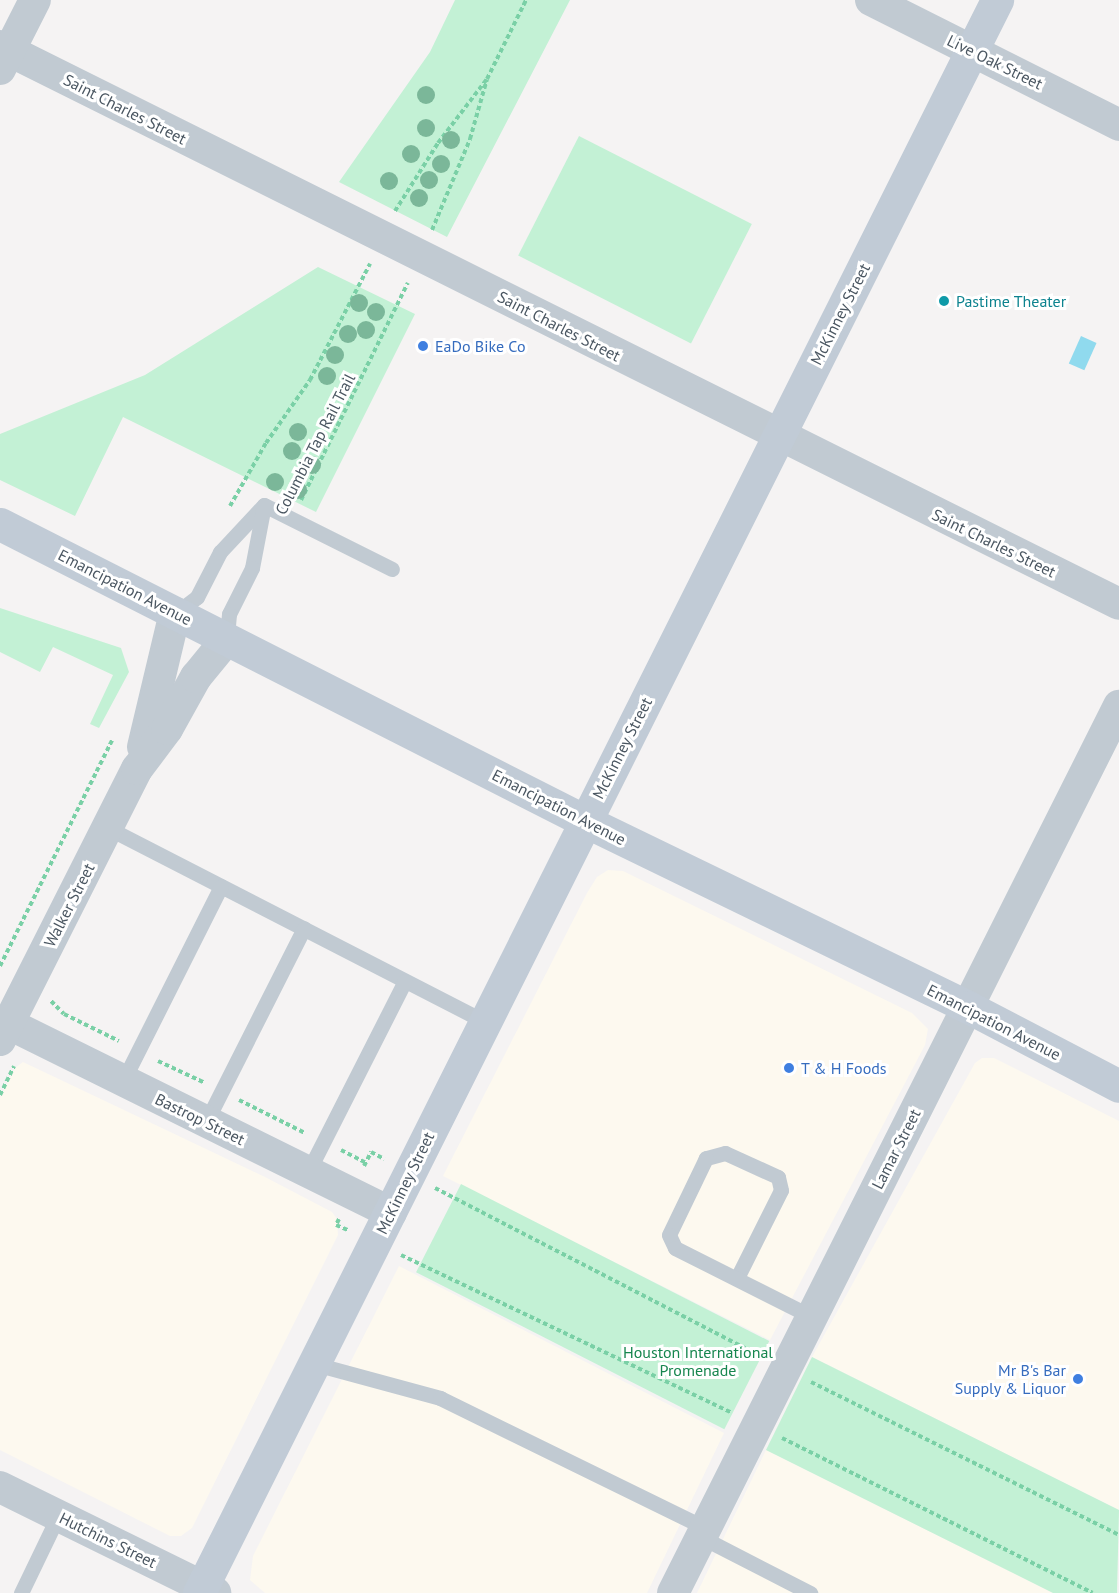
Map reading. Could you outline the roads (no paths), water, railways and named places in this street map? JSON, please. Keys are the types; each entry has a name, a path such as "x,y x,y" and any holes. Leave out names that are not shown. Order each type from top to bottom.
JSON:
{"street":[{"path":"3,56 35,0"},
{"name":"Live Oak Street","path":"871,0 1119,124"},
{"name":"McKinney Street","path":"205,1591 315,1364 997,0"},
{"name":"Saint Charles Street","path":"3,56 1119,604"},
{"name":"Emancipation Avenue","path":"0,524 585,822 968,1007 1119,1086"},
{"name":"Walker Street","path":"137,769 175,613"},
{"name":"Walker Street","path":"4,1032 137,769 167,729 196,677 227,639"},
{"name":"Lamar Street","path":"673,1593 1119,706"},
{"name":"Bastrop Street","path":"4,1032 123,1081 391,1212"},
{"name":"Hutchins Street","path":"0,1487 205,1591"}],"lane":[{"path":"264,505 392,569"},
{"path":"175,613 197,597 220,552 264,505"},
{"path":"227,639 229,614 252,568 264,505"},
{"path":"108,828 486,1022"},
{"path":"123,1081 221,886"},
{"path":"206,1122 304,928"},
{"path":"308,1172 405,981"},
{"path":"737,1278 781,1190 778,1177 725,1153 706,1158 669,1235 675,1248 812,1317"},
{"path":"315,1364 440,1398 703,1532 810,1593"},
{"path":"21,1593 58,1516"}],"water":[{"path":"1081,336 1097,343 1084,370 1069,363"}],"place":[{"name":"Pastime Theater","path":"944,301"},
{"name":"EaDo Bike Co","path":"423,346"},
{"name":"T & H Foods","path":"789,1068"},
{"name":"Mr B's Bar Supply & Liquor","path":"1078,1379"}],"park label":[{"name":"Houston International Promenade","path":"698,1361"}]}
